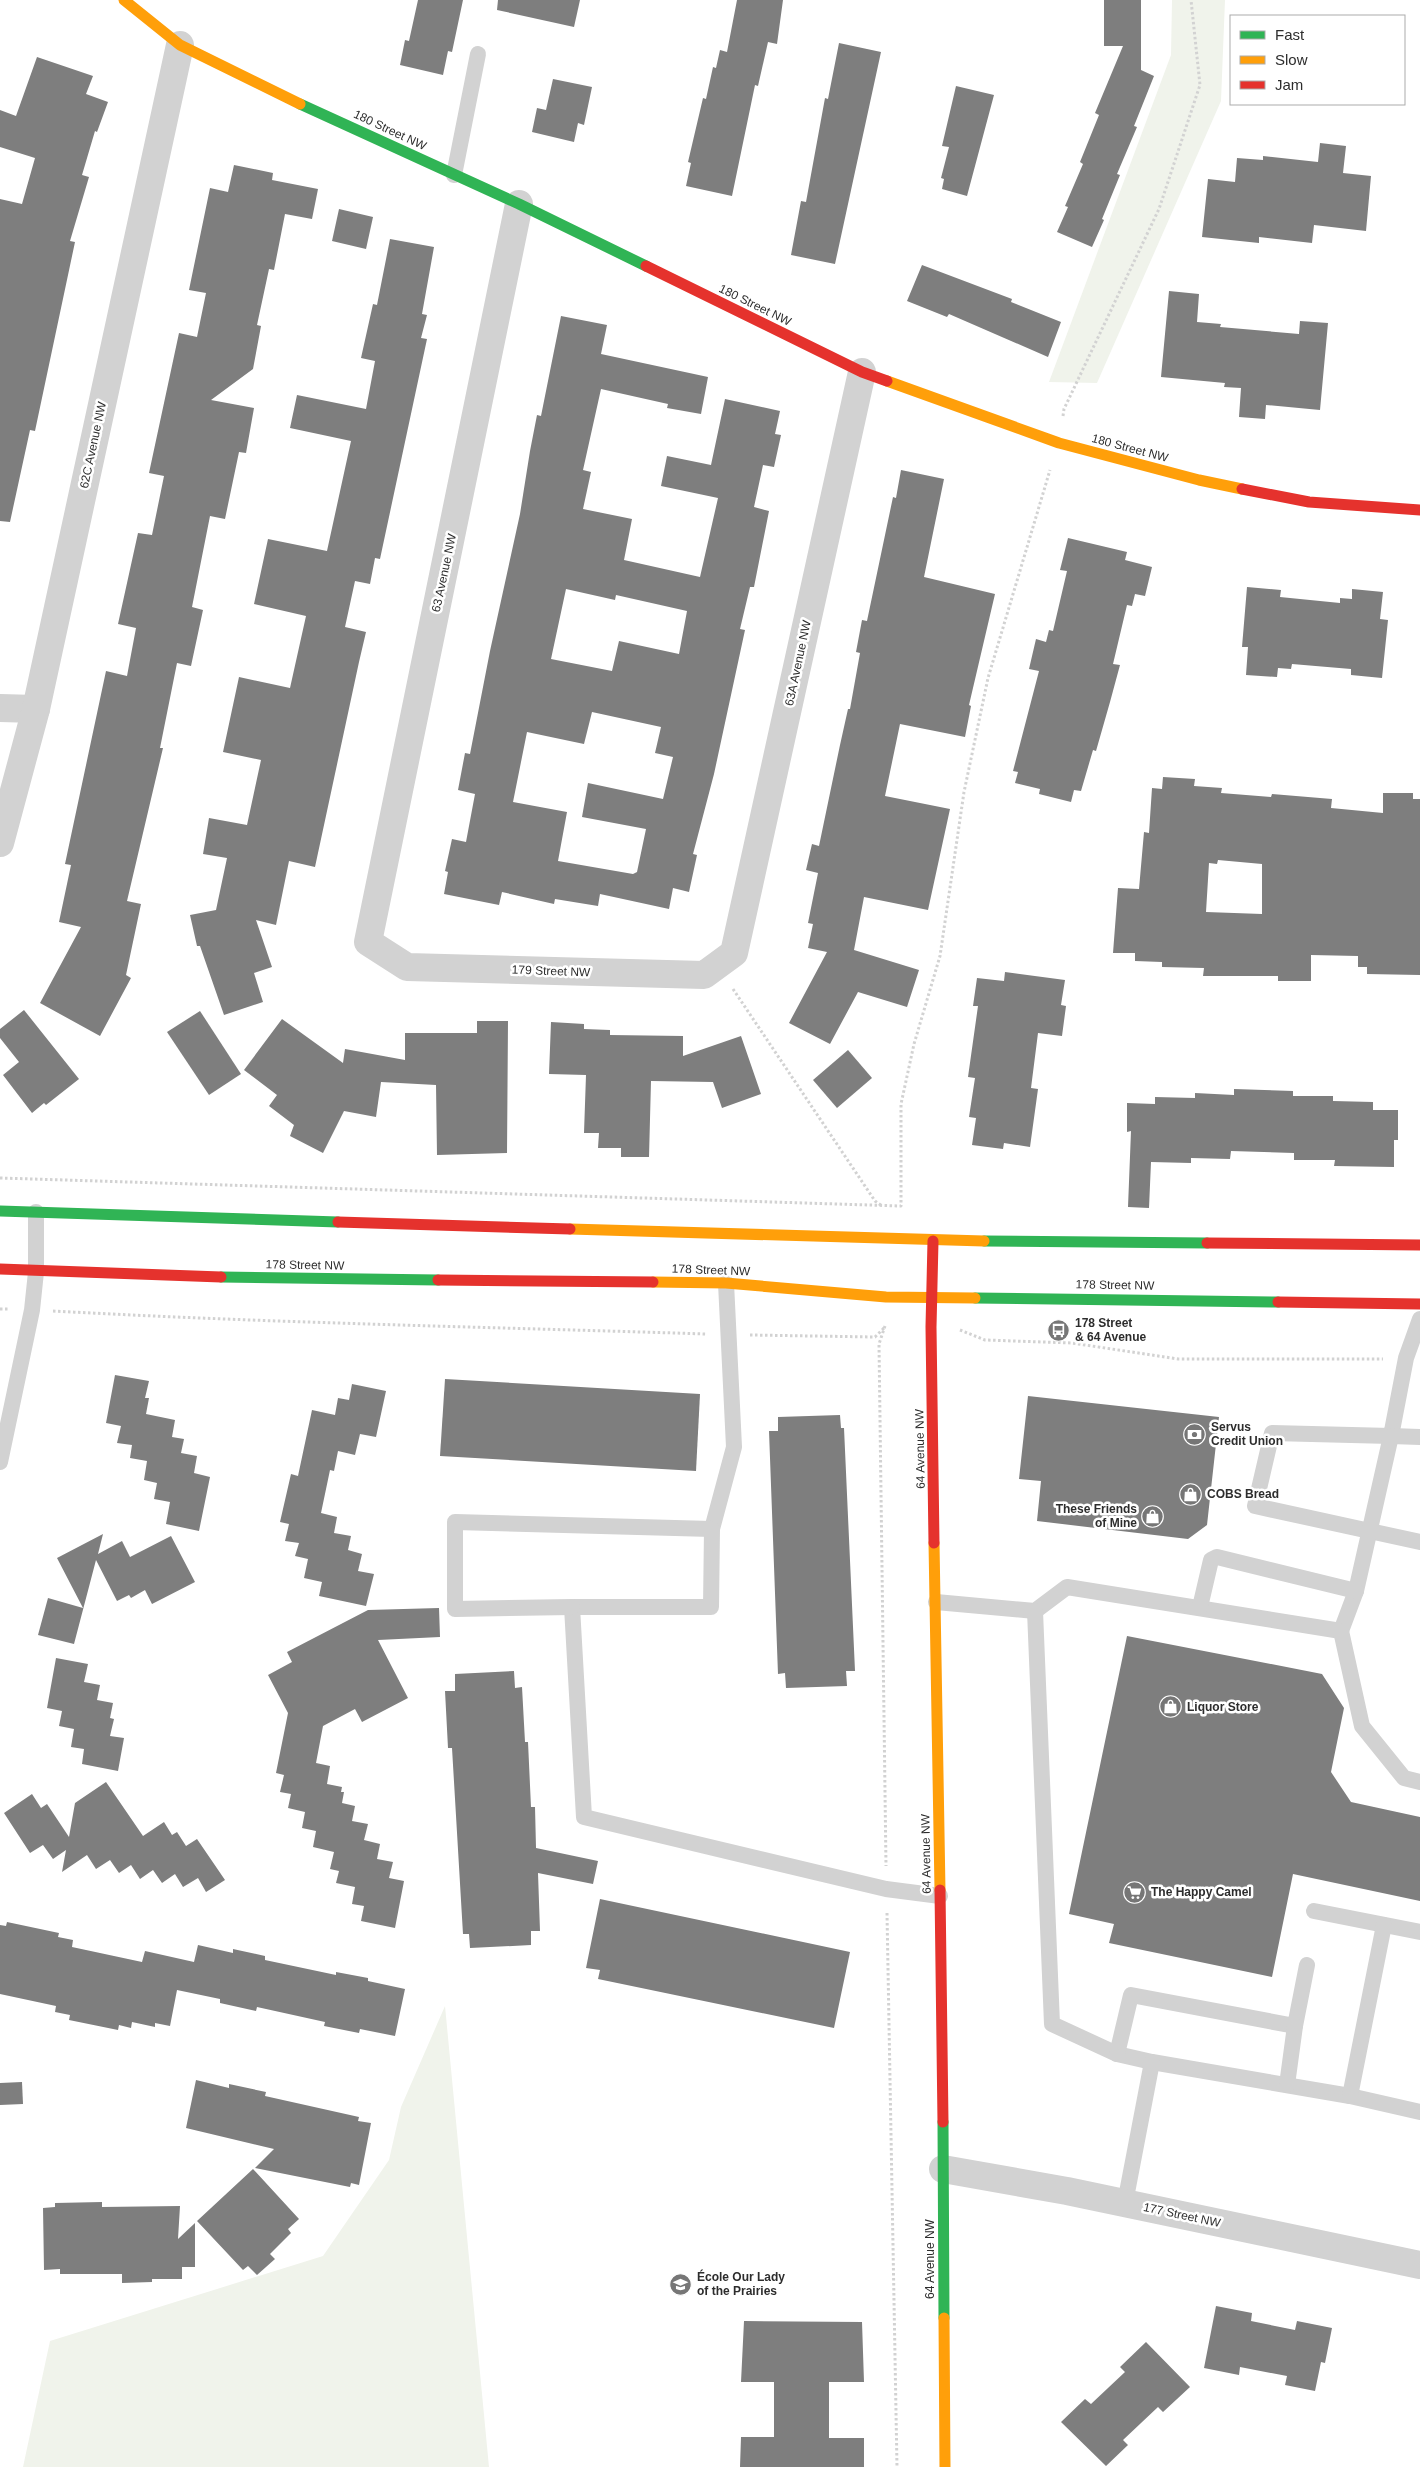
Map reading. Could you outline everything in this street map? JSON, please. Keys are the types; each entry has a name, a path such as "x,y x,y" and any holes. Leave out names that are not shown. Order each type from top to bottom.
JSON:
{"main road":[{"name":"180 Street NW","path":"124,0 180,45 296,102 519,204 862,372 1059,443 1199,480 1309,502 1420,510"},
{"path":"0,1211 933,1241 1420,1245"},
{"name":"64 Avenue NW","path":"933,1241 931,1327 940,1896 945,2467"},
{"name":"178 Street NW","path":"0,1269 36,1272 242,1278 726,1283 886,1296 1420,1304"}],"street":[{"name":"62C Avenue NW","path":"0,844 36,709 180,45"},
{"name":"63 Avenue NW","path":"368,942 519,204"},
{"name":"63A Avenue NW","path":"725,960 862,372"},
{"path":"0,708 36,709"},
{"name":"179 Street NW","path":"368,942 408,967 704,975 725,960"},
{"name":"177 Street NW","path":"943,2169 1125,2203 1420,2265"}],"lane":[{"path":"454,174 478,54"},
{"path":"0,1462 32,1310 36,1272 36,1212"},
{"path":"712,1529 456,1522 455,1609 711,1607 712,1529 734,1447 726,1283"},
{"path":"1420,1319 1406,1358 1391,1436 1356,1591 1341,1631 1362,1726 1404,1778 1420,1782"},
{"path":"1420,1437 1272,1433 1255,1506 1420,1542"},
{"path":"1200,1607 1211,1560 1216,1557 1356,1591"},
{"path":"936,1602 1035,1611 1067,1587 1341,1631"},
{"path":"572,1607 584,1817 886,1889 940,1896"},
{"path":"1035,1611 1052,2024 1117,2054 1152,2062 1350,2096 1420,2112"},
{"path":"1314,1911 1420,1932"},
{"path":"1350,2096 1384,1925"},
{"path":"1287,2085 1295,2026 1307,1965"},
{"path":"1117,2054 1131,1995 1295,2026"},
{"path":"1125,2203 1152,2062"}],"path":[{"path":"0,1178 884,1207 902,1206 901,1104 914,1044 940,956 966,782 988,678 1039,502 1059,443 1064,409 1159,209 1200,85 1191,0"},
{"path":"725,960 875,1201 884,1207"},
{"path":"884,1207 885,1239"},
{"path":"886,1296 885,1326 880,1344 886,1889 897,2467"},
{"path":"0,1309 237,1322 308,1322 875,1337 885,1326 953,1327 985,1340 1072,1344 1178,1359 1347,1360 1406,1358"}],"shaded area":[{"path":"1172,0 1225,0 1221,101 1097,383 1049,382 1171,55"},
{"path":"445,2006 489,2467 23,2467 50,2341 323,2256 389,2160 401,2107"}],"building":[{"path":"418,0 463,0 452,52 448,51 443,75 400,65 405,40 409,41"},
{"path":"498,0 580,0 574,27 497,10"},
{"path":"737,0 783,0 777,44 768,42 758,86 755,85 732,196 686,186 691,163 688,162 703,98 706,99 713,67 716,68 720,50 727,52"},
{"path":"1104,0 1141,0 1141,70 1154,76 1134,126 1137,127 1117,174 1120,175 1102,219 1104,220 1092,247 1057,232 1068,207 1065,206 1083,164 1080,162 1099,115 1095,113 1123,46 1104,46"},
{"path":"839,43 881,52 835,264 791,255 801,201 806,202 825,98 828,99"},
{"path":"37,57 93,76 86,94 108,102 97,132 95,131 82,175 89,177 70,241 75,242 35,431 30,430 10,522 0,521 0,199 22,204 35,158 0,147 0,110 16,116"},
{"path":"553,79 592,87 584,125 578,123 574,142 532,132 537,108 546,110"},
{"path":"956,86 994,95 967,196 942,189 944,179 941,178 949,147 942,146"},
{"path":"1320,143 1346,146 1343,173 1371,176 1366,231 1314,225 1312,243 1259,237 1259,243 1202,237 1208,179 1235,182 1237,158 1263,160 1263,156 1318,162"},
{"path":"234,165 273,173 272,180 318,189 312,219 285,214 274,270 269,269 257,325 261,326 253,369 211,400 254,408 246,453 239,452 225,519 210,516 192,607 203,610 191,666 177,663 160,748 163,748 127,901 141,904 126,975 131,978 100,1036 40,1003 81,927 59,922 71,865 65,864 106,671 127,676 136,628 118,624 138,533 152,535 164,476 149,473 179,333 197,337 206,293 189,290 210,188 228,192"},
{"path":"339,209 373,217 366,249 332,241"},
{"path":"390,239 434,247 422,314 427,315 421,338 427,339 380,559 375,558 370,584 355,581 345,627 366,632 315,867 289,861 276,925 256,920 272,967 254,973 263,1002 224,1015 200,946 197,946 190,915 216,910 227,858 203,854 209,818 247,825 261,760 223,752 239,677 290,688 306,616 254,604 268,539 327,551 351,441 290,428 297,395 366,409 375,361 361,358 373,304 377,305"},
{"path":"922,265 1012,299 1011,302 1061,322 1048,357 949,314 947,317 907,301"},
{"path":"1169,291 1199,294 1197,322 1221,324 1220,327 1299,334 1300,321 1328,323 1320,410 1266,405 1265,419 1239,417 1241,388 1224,387 1225,383 1161,377"},
{"path":"561,316 607,325 601,354 708,377 701,414 667,408 668,404 601,389 583,470 591,472 583,509 632,519 624,560 700,577 718,498 661,486 667,456 711,465 725,399 780,411 775,434 781,435 774,467 763,465 754,507 769,511 754,587 750,587 740,629 745,630 714,774 693,854 697,855 689,892 673,888 669,909 600,894 598,906 555,899 554,904 502,892 499,905 444,894 448,872 445,871 452,839 466,842 475,794 458,790 465,753 470,754 520,514 537,415 541,416","holes":["566,589 615,600 616,595 687,611 679,654 619,641 612,671 551,659","592,712 661,727 655,753 673,757 663,799 588,783 582,817 646,829 637,872 633,874 558,861 567,812 513,802 527,732 584,744"]},
{"path":"901,470 944,479 924,577 995,594 969,705 971,706 965,737 900,724 885,796 950,809 928,910 864,897 854,950 919,970 907,1007 858,992 830,1044 789,1023 827,952 808,948 813,924 808,923 818,873 806,870 812,844 819,846 848,709 850,709 860,653 856,652 862,620 867,621 893,497 896,498"},
{"path":"1068,538 1127,552 1125,560 1152,567 1145,596 1135,594 1132,606 1127,605 1113,664 1120,665 1110,702 1096,751 1093,750 1081,791 1074,790 1071,802 1039,794 1040,789 1015,783 1018,772 1013,771 1039,671 1029,669 1036,639 1046,642 1049,630 1053,631 1067,571 1060,570"},
{"path":"1247,587 1281,590 1280,597 1340,603 1340,598 1352,599 1352,589 1383,592 1380,619 1388,620 1382,678 1351,675 1351,669 1292,664 1291,669 1278,668 1277,677 1246,675 1248,647 1242,647"},
{"path":"1163,777 1195,779 1194,786 1222,788 1221,793 1271,797 1272,794 1332,799 1331,808 1383,813 1383,793 1413,793 1413,799 1420,799 1420,975 1367,974 1367,967 1358,967 1358,956 1311,955 1311,981 1278,981 1278,976 1203,976 1204,968 1162,967 1162,962 1135,961 1135,953 1113,953 1118,888 1139,889 1144,832 1149,833 1152,788 1162,789","holes":["1218,860 1262,864 1262,914 1206,912 1209,863 1217,864"]},
{"path":"1005,972 1065,980 1061,1005 1066,1006 1062,1036 1038,1033 1031,1088 1038,1089 1030,1147 1004,1143 1003,1149 972,1145 976,1118 969,1117 975,1078 968,1077 978,1006 973,1006 977,978 1004,981"},
{"path":"24,1010 79,1079 46,1105 44,1103 32,1113 3,1075 19,1062 0,1038 0,1029"},
{"path":"200,1011 241,1074 209,1095 167,1032"},
{"path":"282,1019 343,1063 345,1049 405,1060 405,1033 477,1033 477,1021 508,1021 507,1153 437,1155 436,1085 381,1082 376,1117 344,1111 323,1153 290,1136 294,1125 269,1106 277,1095 244,1070"},
{"path":"551,1022 584,1024 584,1029 610,1030 610,1035 683,1036 683,1056 741,1036 761,1094 722,1108 713,1082 651,1081 649,1157 621,1157 621,1148 598,1148 599,1133 584,1133 586,1075 549,1074"},
{"path":"848,1050 872,1078 837,1108 813,1080"},
{"path":"1234,1089 1293,1091 1293,1096 1333,1096 1333,1101 1373,1102 1373,1110 1398,1110 1398,1140 1394,1140 1394,1167 1334,1166 1335,1160 1294,1160 1294,1153 1231,1151 1230,1159 1191,1158 1191,1163 1151,1162 1149,1208 1128,1207 1131,1131 1127,1132 1127,1103 1155,1104 1155,1097 1195,1098 1195,1093 1234,1095"},
{"path":"115,1375 149,1381 145,1398 149,1398 146,1414 175,1420 172,1437 184,1439 181,1453 197,1456 194,1473 210,1477 199,1531 166,1524 170,1502 154,1499 157,1483 144,1480 147,1461 130,1458 132,1445 117,1443 121,1426 106,1423"},
{"path":"445,1379 700,1394 696,1471 440,1456"},
{"path":"352,1384 386,1391 376,1437 360,1434 355,1455 338,1451 334,1471 330,1470 321,1513 337,1517 334,1533 351,1536 348,1550 362,1554 358,1571 374,1574 366,1606 319,1596 322,1582 304,1578 308,1559 295,1556 299,1543 285,1541 289,1524 280,1522 291,1474 298,1476 312,1410 335,1415 338,1398 349,1400"},
{"path":"1028,1396 1219,1417 1207,1525 1188,1539 1037,1521 1041,1481 1019,1479"},
{"path":"840,1415 841,1428 844,1428 855,1671 846,1671 847,1686 786,1688 785,1673 778,1674 769,1431 778,1431 778,1417"},
{"path":"103,1534 98,1554 122,1541 130,1557 171,1536 195,1582 152,1604 145,1590 131,1598 129,1595 117,1601 96,1560 74,1644 38,1635 48,1598 83,1608 57,1558"},
{"path":"439,1608 440,1637 378,1640 408,1698 362,1722 355,1709 323,1726 316,1763 330,1766 327,1784 342,1787 341,1792 344,1792 342,1803 355,1806 352,1821 368,1824 364,1840 380,1844 377,1859 393,1862 389,1878 404,1881 395,1928 361,1921 364,1906 352,1904 355,1887 336,1883 339,1871 330,1869 334,1852 313,1847 316,1831 302,1828 305,1812 288,1808 291,1794 280,1792 284,1775 276,1773 288,1713 268,1675 292,1662 287,1652 368,1610"},
{"path":"1127,1636 1322,1674 1344,1708 1331,1772 1351,1802 1420,1817 1420,1901 1293,1874 1272,1977 1109,1943 1114,1924 1069,1914"},
{"path":"56,1658 88,1664 84,1682 100,1685 97,1700 113,1703 110,1718 114,1719 110,1736 124,1738 118,1771 82,1764 84,1749 71,1747 74,1729 59,1726 62,1711 47,1708"},
{"path":"514,1671 515,1688 522,1687 525,1742 528,1742 531,1807 535,1807 536,1848 598,1861 593,1884 538,1873 540,1931 531,1931 531,1945 470,1948 469,1934 463,1934 452,1748 448,1748 445,1691 455,1691 455,1674"},
{"path":"106,1782 143,1836 164,1822 172,1835 177,1832 186,1846 197,1839 225,1880 206,1892 198,1878 183,1887 175,1874 162,1883 153,1870 140,1879 131,1865 119,1873 110,1860 96,1869 87,1855 62,1872 66,1850 53,1859 43,1845 30,1853 4,1813 32,1794 41,1808 47,1804 69,1837 75,1803"},
{"path":"600,1899 850,1952 834,2028 598,1979 600,1970 586,1968"},
{"path":"7,1922 59,1933 58,1937 73,1940 72,1947 142,1962 145,1951 194,1962 198,1945 233,1953 233,1949 265,1956 265,1960 336,1975 336,1972 368,1978 368,1981 405,1989 395,2036 360,2029 359,2033 324,2026 325,2022 257,2007 256,2011 220,2003 220,1999 177,1990 170,2026 155,2023 155,2027 132,2022 131,2028 119,2025 118,2030 69,2020 70,2015 55,2012 56,2006 0,1994 0,1925 6,1926"},
{"path":"196,2080 229,2088 229,2084 266,2092 265,2096 359,2117 358,2121 371,2123 359,2185 351,2183 350,2187 255,2168 274,2149 186,2128"},
{"path":"22,2082 23,2104 0,2105 0,2083"},
{"path":"253,2169 299,2219 288,2229 291,2233 270,2254 275,2259 257,2275 248,2266 243,2270 197,2221"},
{"path":"102,2202 102,2207 180,2206 178,2239 195,2223 195,2267 182,2267 182,2279 152,2279 152,2282 122,2283 122,2274 60,2274 60,2269 44,2270 43,2208 55,2207 55,2203"},
{"path":"1216,2306 1252,2313 1251,2321 1295,2330 1297,2321 1332,2328 1325,2363 1321,2362 1315,2391 1285,2385 1287,2376 1240,2367 1239,2375 1204,2368"},
{"path":"744,2321 862,2322 864,2382 829,2382 829,2438 864,2438 864,2467 740,2467 741,2437 774,2437 774,2382 741,2382"},
{"path":"1146,2342 1190,2387 1163,2412 1158,2407 1123,2440 1128,2445 1106,2466 1061,2422 1085,2399 1091,2404 1125,2372 1120,2367"}],"traffic: fast":[{"path":"300,104 519,204 646,266"},
{"path":"0,1211 338,1222"},
{"path":"984,1241 1207,1243"},
{"path":"221,1277 438,1280"},
{"path":"975,1298 1278,1302"},
{"path":"943,2122 944,2318"}],"traffic: slow":[{"path":"124,0 180,45 300,104"},
{"path":"887,381 1059,443 1199,480 1242,489"},
{"path":"570,1229 984,1241"},
{"path":"653,1282 726,1283 886,1297 975,1298"},
{"path":"934,1543 940,1890"},
{"path":"944,2318 945,2467"}],"traffic: jam":[{"path":"646,266 862,372 887,381"},
{"path":"1242,489 1309,502 1420,510"},
{"path":"338,1222 570,1229"},
{"path":"933,1241 931,1327 934,1543"},
{"path":"1207,1243 1420,1245"},
{"path":"0,1269 221,1277"},
{"path":"438,1280 653,1282"},
{"path":"1278,1302 1420,1304"},
{"path":"940,1890 943,2122"}],"place":[{"name":"178 Street & 64 Avenue","path":"1059,1330"},
{"name":"Servus Credit Union","path":"1195,1434"},
{"name":"COBS Bread","path":"1191,1494"},
{"name":"These Friends of Mine","path":"1153,1516"},
{"name":"Liquor Store","path":"1171,1707"},
{"name":"The Happy Camel","path":"1135,1892"},
{"name":"École Our Lady of the Prairies","path":"681,2284"}]}
